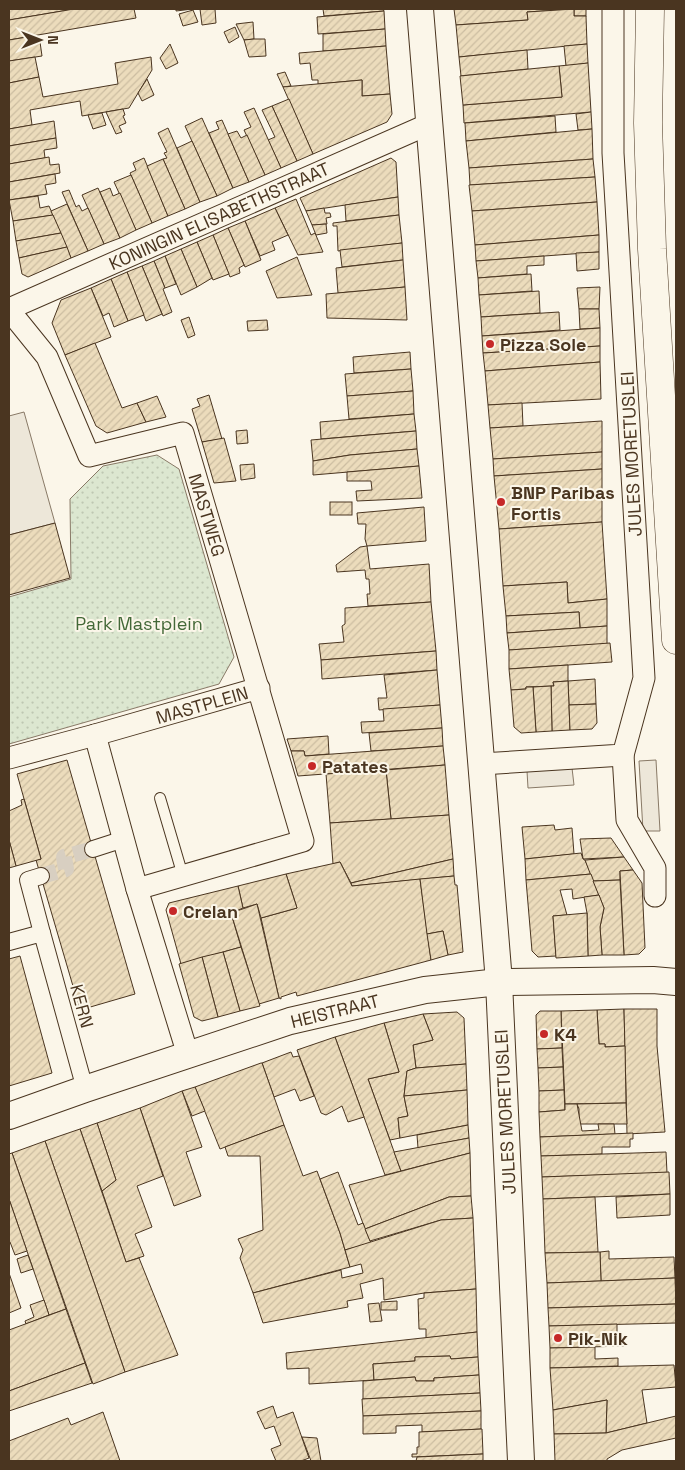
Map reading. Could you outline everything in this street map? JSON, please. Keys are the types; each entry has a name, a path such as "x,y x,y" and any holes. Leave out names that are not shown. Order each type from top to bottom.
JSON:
{"highway":[{"path":"650,9 648,124 652,249 676,640"}],"street":[{"name":"JULES MORETUSLEI","path":"420,9 499,982 522,1461"},
{"name":"JULES MORETUSLEI","path":"613,9 612,153 644,678 623,755 627,820 655,868 655,896"},
{"name":"KONINGIN ELISABETHSTRAAT","path":"9,310 429,124"},
{"name":"MASTWEG","path":"9,310 47,357 89,456 183,433 259,688"},
{"name":"MASTPLEIN","path":"9,758 259,688 303,841 137,889"},
{"path":"95,735 137,889 188,1054"},
{"path":"481,764 623,755"},
{"path":"93,849 124,839"},
{"name":"KERN","path":"41,876 28,880 85,1089"},
{"path":"9,942 42,933"},
{"name":"HEISTRAAT","path":"9,1116 290,1021 425,990 499,982 653,980 676,982"}],"lane":[{"path":"160,798 183,876"}],"green space":[{"name":"Park Mastplein","path":"157,455 179,469 234,657 219,684 9,744 9,597 71,579 70,499 103,466"}],"shaded area":[{"path":"24,412 55,523 9,535 9,416"},
{"path":"656,760 660,831 643,831 639,761"},
{"path":"572,768 574,785 528,788 527,771"}],"building":[{"path":"9,9 74,9 9,20"},
{"path":"74,9 134,9 136,18 9,40 9,20"},
{"path":"176,9 193,9 176,11"},
{"path":"200,9 215,9 216,23 202,25"},
{"path":"323,9 383,9 384,11 324,16"},
{"path":"454,9 572,9 527,12 528,20 456,25"},
{"path":"574,9 586,9 586,16 574,16"},
{"path":"574,9 574,16 586,16 587,44 459,57 456,25 528,20 527,12"},
{"path":"193,10 198,22 183,26 179,14"},
{"path":"384,11 385,29 318,34 317,17"},
{"path":"253,22 254,39 244,40 236,24"},
{"path":"235,27 239,37 229,43 224,32"},
{"path":"385,29 386,46 323,51 323,34"},
{"path":"27,37 29,44 40,42 42,56 9,61 9,40"},
{"path":"265,39 266,56 249,57 244,40"},
{"path":"170,44 178,63 166,69 160,58"},
{"path":"587,44 588,63 566,66 564,46"},
{"path":"386,46 390,94 362,96 362,80 318,84 318,80 312,80 310,63 300,64 299,53"},
{"path":"527,50 528,69 461,76 459,57"},
{"path":"35,57 39,77 9,83 9,61"},
{"path":"151,57 152,70 129,108 82,116 80,101 30,110 32,125 9,129 9,83 39,77 43,97 118,84 115,63"},
{"path":"588,63 591,112 464,123 463,105 562,97 559,66"},
{"path":"559,66 562,97 463,105 460,76"},
{"path":"285,72 291,86 283,87 277,74"},
{"path":"147,79 154,95 142,101 138,93"},
{"path":"362,80 362,96 390,94 392,114 387,122 313,154 283,87"},
{"path":"289,99 313,154 297,161 272,106"},
{"path":"272,106 297,161 281,168 268,140 275,137 262,110"},
{"path":"254,108 281,168 265,175 244,130 251,127 244,112"},
{"path":"123,109 126,123 119,126 122,132 116,134 106,112"},
{"path":"591,112 592,129 578,130 576,114"},
{"path":"102,113 106,125 93,129 88,115"},
{"path":"555,116 556,132 466,141 465,123"},
{"path":"202,118 233,188 217,196 185,126"},
{"path":"222,120 249,182 233,188 209,133 219,129 216,122"},
{"path":"54,121 56,138 9,146 9,129"},
{"path":"168,128 200,202 185,209 163,159 167,158 164,153 167,152 158,133"},
{"path":"592,129 593,159 469,168 466,141"},
{"path":"237,131 241,138 247,135 265,175 249,182 228,134"},
{"path":"56,138 57,148 44,150 45,158 9,164 9,146"},
{"path":"192,141 217,196 200,202 177,148"},
{"path":"49,157 50,165 59,164 60,173 9,182 9,164"},
{"path":"144,158 168,216 152,223 130,173 136,170 133,163"},
{"path":"391,158 396,162 398,197 306,211 300,198"},
{"path":"163,159 185,209 168,216 147,166"},
{"path":"593,159 595,177 470,185 469,168"},
{"path":"55,174 56,183 45,185 47,194 9,200 9,182"},
{"path":"131,175 152,223 136,230 114,182"},
{"path":"595,177 597,202 472,211 469,185"},
{"path":"98,188 120,238 104,244 82,195"},
{"path":"110,188 113,196 120,193 136,230 120,238 100,192"},
{"path":"69,190 76,207 79,205 82,211 88,208 104,244 88,251 62,192"},
{"path":"38,196 40,208 49,206 53,215 13,221 9,200"},
{"path":"398,197 399,215 346,221 345,205"},
{"path":"296,199 311,235 315,233 323,252 298,255 275,208"},
{"path":"597,202 599,235 475,245 472,211"},
{"path":"67,204 88,251 71,258 51,211"},
{"path":"275,208 288,235 272,242 275,250 260,256 245,221"},
{"path":"324,208 325,213 330,213 331,217 326,218 327,224 312,225 306,211"},
{"path":"53,215 61,233 16,241 13,221"},
{"path":"399,215 402,243 338,251 337,226 333,226 333,223"},
{"path":"245,221 261,260 245,267 228,228"},
{"path":"326,224 327,233 316,235 312,225"},
{"path":"228,228 244,265 239,268 240,273 230,277 213,235"},
{"path":"61,233 67,247 19,258 16,241"},
{"path":"213,235 229,274 213,280 197,242"},
{"path":"599,235 599,252 476,261 475,245"},
{"path":"197,242 212,278 197,287 181,249"},
{"path":"402,243 403,260 342,267 340,250"},
{"path":"67,247 71,258 28,277 22,274 19,258"},
{"path":"181,249 197,287 181,295 165,256"},
{"path":"599,252 599,269 577,271 576,253"},
{"path":"165,256 176,284 165,288 154,261"},
{"path":"544,256 544,265 527,266 527,274 478,278 476,261"},
{"path":"297,257 312,295 277,298 266,271"},
{"path":"403,260 405,287 338,293 336,268"},
{"path":"154,261 172,312 163,316 142,266"},
{"path":"142,266 162,314 146,321 127,272"},
{"path":"127,272 144,315 128,321 111,279"},
{"path":"531,274 532,291 479,295 478,278"},
{"path":"111,279 128,321 114,327 109,313 103,316 91,288"},
{"path":"405,287 407,320 327,318 326,294"},
{"path":"600,287 599,309 579,309 577,288"},
{"path":"91,288 111,337 65,355 52,323 61,300"},
{"path":"539,291 540,313 481,317 479,295"},
{"path":"579,309 599,309 600,328 580,329"},
{"path":"559,312 560,330 482,336 481,317"},
{"path":"189,317 195,335 188,338 181,320"},
{"path":"267,320 268,330 248,331 247,321"},
{"path":"600,328 600,346 483,353 482,336"},
{"path":"95,343 122,408 137,403 146,422 107,433 96,426 65,355"},
{"path":"600,346 600,362 485,371 483,353"},
{"path":"410,352 411,369 354,373 353,357"},
{"path":"600,362 601,399 488,405 485,371"},
{"path":"411,369 413,391 347,396 345,374"},
{"path":"413,391 414,414 349,419 347,396"},
{"path":"209,395 222,439 202,442 192,409 200,406 197,399"},
{"path":"157,396 166,417 146,422 137,403"},
{"path":"522,403 523,426 490,428 488,405"},
{"path":"414,414 416,431 321,439 320,422"},
{"path":"602,421 602,452 493,459 490,428"},
{"path":"247,430 248,443 237,444 236,431"},
{"path":"416,431 417,449 350,455 313,461 311,440"},
{"path":"224,438 236,481 214,483 202,442"},
{"path":"417,449 419,466 313,475 313,461 350,455"},
{"path":"602,452 602,469 494,476 493,459"},
{"path":"254,464 255,478 241,480 240,465"},
{"path":"419,466 422,498 357,501 356,491 372,490 371,481 347,481 347,472"},
{"path":"602,469 602,522 499,529 494,476"},
{"path":"330,502 352,502 352,515 330,515"},
{"path":"424,507 426,541 367,546 365,539 366,524 358,524 357,513"},
{"path":"602,522 607,599 568,603 567,582 503,586 499,529"},
{"path":"55,523 70,578 9,595 9,535"},
{"path":"367,546 370,569 429,564 431,602 368,606 367,594 370,594 369,579 366,579 365,570 337,572 336,565 360,547"},
{"path":"567,582 568,603 607,599 607,626 580,628 579,612 506,616 503,586"},
{"path":"431,602 436,651 321,660 319,644 344,642 342,626 345,624 345,608"},
{"path":"579,612 580,628 507,633 506,616"},
{"path":"607,626 607,644 509,650 507,633"},
{"path":"610,643 612,662 509,669 509,650"},
{"path":"436,651 437,670 322,679 321,660"},
{"path":"568,665 568,681 553,682 554,686 526,687 526,689 511,690 509,669"},
{"path":"437,670 440,705 379,710 378,698 387,698 384,675"},
{"path":"595,679 596,704 569,705 568,681"},
{"path":"568,681 570,730 552,731 551,686 554,686 553,682"},
{"path":"551,686 552,731 536,732 533,687"},
{"path":"526,687 533,687 536,732 521,733 514,727 511,690 526,689"},
{"path":"596,704 597,723 592,729 570,730 569,705"},
{"path":"440,705 442,728 362,733 361,722 384,721 383,709"},
{"path":"442,728 443,746 371,751 369,733"},
{"path":"328,736 329,754 305,756 304,751 291,751 287,739"},
{"path":"443,746 445,765 298,776 291,751 304,751 305,756"},
{"path":"67,760 135,994 80,1010 36,860 41,859 17,774"},
{"path":"445,765 449,815 391,819 386,770"},
{"path":"386,770 391,819 330,823 326,774"},
{"path":"24,799 41,859 16,866 9,840 9,811 22,805 21,800"},
{"path":"449,815 453,859 351,883 340,862 333,864 330,823"},
{"path":"554,825 555,830 572,828 574,854 525,859 522,827"},
{"path":"611,838 624,857 583,859 580,839"},
{"path":"9,840 16,866 9,868"},
{"path":"581,853 591,874 526,880 525,859"},
{"path":"624,857 633,870 620,871 620,880 593,881 585,860"},
{"path":"453,859 454,876 352,886 351,883"},
{"path":"340,862 352,886 420,879 431,960 297,996 296,992 281,997 281,999 279,998 261,918 297,908 286,874"},
{"path":"633,870 642,883 645,948 639,954 624,955 620,871"},
{"path":"286,874 297,908 261,918 257,904 243,908 238,886"},
{"path":"591,874 599,895 573,899 572,889 560,890 567,915 553,916 556,956 538,957 532,951 526,880"},
{"path":"454,876 455,885 457,885 463,952 448,955 443,931 427,934 420,879"},
{"path":"620,880 624,955 602,955 600,927 604,908 593,881"},
{"path":"238,886 243,908 231,913 241,947 181,964 166,910 169,903"},
{"path":"599,895 604,908 600,927 602,955 588,956 587,913 584,897"},
{"path":"257,904 279,998 259,1004 231,913"},
{"path":"587,913 588,956 556,958 553,916"},
{"path":"443,931 448,955 431,960 427,934"},
{"path":"241,947 260,1006 240,1011 223,952"},
{"path":"223,952 240,1011 218,1017 202,957"},
{"path":"20,956 52,1073 9,1086 9,959"},
{"path":"202,957 218,1017 202,1021 194,1017 179,964"},
{"path":"624,1009 625,1046 605,1047 605,1044 599,1044 597,1010"},
{"path":"624,1009 657,1009 657,1046 665,1132 627,1134"},
{"path":"597,1010 599,1044 605,1044 605,1047 625,1046 626,1103 565,1104 561,1011"},
{"path":"540,1011 561,1011 562,1048 537,1049 536,1015"},
{"path":"457,1012 464,1018 466,1064 416,1068 413,1045 433,1040 423,1014"},
{"path":"423,1014 433,1040 413,1045 416,1068 407,1071 404,1096 408,1116 398,1118 400,1138 390,1140 368,1079 399,1072 384,1023"},
{"path":"384,1023 399,1072 368,1079 401,1171 385,1175 335,1037"},
{"path":"335,1037 364,1117 348,1122 342,1106 326,1115 321,1113 297,1050"},
{"path":"562,1048 563,1067 538,1068 537,1049"},
{"path":"291,1052 293,1057 299,1056 314,1096 300,1101 295,1089 274,1097 262,1063"},
{"path":"262,1063 284,1125 220,1149 195,1087"},
{"path":"466,1064 467,1090 404,1096 407,1071 416,1068"},
{"path":"563,1067 564,1090 539,1091 538,1068"},
{"path":"195,1087 205,1111 192,1116 182,1091"},
{"path":"467,1090 468,1125 400,1138 398,1118 408,1116 404,1096"},
{"path":"564,1090 565,1110 539,1112 539,1091"},
{"path":"182,1091 202,1147 186,1152 201,1196 174,1206 140,1108"},
{"path":"626,1103 627,1124 579,1124 577,1104"},
{"path":"565,1104 577,1104 582,1131 599,1130 598,1124 614,1124 615,1134 540,1137 539,1112 565,1110"},
{"path":"140,1108 163,1176 137,1186 152,1227 135,1234 144,1256 126,1262 102,1191 116,1180 97,1123"},
{"path":"97,1123 116,1180 102,1191 80,1129"},
{"path":"284,1125 303,1176 317,1171 340,1233 350,1267 253,1293 240,1258 243,1250 238,1239 263,1230 260,1156 228,1156 225,1147"},
{"path":"468,1125 469,1138 418,1148 417,1135"},
{"path":"80,1129 126,1262 139,1258 178,1355 125,1372 45,1141"},
{"path":"633,1133 633,1139 630,1139 630,1147 602,1147 602,1154 541,1156 540,1137"},
{"path":"469,1138 470,1153 401,1171 394,1152"},
{"path":"45,1141 125,1372 93,1384 12,1153"},
{"path":"666,1152 667,1173 542,1177 541,1156"},
{"path":"12,1153 66,1309 49,1315 9,1199 9,1154"},
{"path":"470,1153 471,1196 449,1197 365,1229 349,1185"},
{"path":"338,1172 358,1225 363,1223 371,1243 345,1250 320,1179"},
{"path":"669,1172 670,1194 543,1199 542,1177"},
{"path":"670,1194 670,1215 617,1218 616,1197"},
{"path":"471,1196 473,1218 441,1220 370,1241 365,1229 449,1197"},
{"path":"595,1197 598,1252 545,1253 543,1199"},
{"path":"9,1199 27,1251 15,1255 9,1243"},
{"path":"473,1218 476,1289 424,1293 384,1300 383,1278 360,1284 363,1298 347,1301 348,1307 263,1323 253,1293 341,1270 342,1278 363,1273 361,1264 350,1267 345,1250 441,1220"},
{"path":"609,1251 609,1259 674,1257 675,1278 601,1281 600,1252"},
{"path":"600,1252 601,1281 547,1283 545,1253"},
{"path":"28,1255 33,1269 21,1273 17,1259"},
{"path":"9,1273 21,1308 9,1313"},
{"path":"675,1278 676,1304 548,1308 547,1283"},
{"path":"476,1289 477,1332 426,1338 426,1329 419,1329 418,1299 424,1298 424,1293"},
{"path":"44,1300 49,1315 26,1324 25,1321 34,1317 30,1305"},
{"path":"397,1301 397,1310 381,1310 381,1302"},
{"path":"379,1303 382,1321 370,1322 368,1304"},
{"path":"676,1304 676,1323 549,1326 548,1308"},
{"path":"66,1309 85,1363 9,1391 9,1330"},
{"path":"617,1324 617,1336 625,1336 626,1346 550,1348 549,1326"},
{"path":"477,1332 478,1357 451,1359 450,1356 415,1357 415,1361 373,1364 374,1380 309,1384 309,1368 287,1369 286,1353"},
{"path":"595,1347 595,1359 618,1358 618,1366 550,1368 550,1348"},
{"path":"450,1356 451,1359 478,1357 479,1375 434,1378 434,1381 416,1381 415,1377 374,1380 373,1364 415,1361 415,1357"},
{"path":"85,1363 92,1383 9,1411 9,1391"},
{"path":"674,1365 676,1387 642,1390 647,1423 606,1433 607,1400 553,1410 550,1368"},
{"path":"479,1375 480,1393 363,1399 363,1381 415,1377 416,1381 434,1381 434,1378"},
{"path":"480,1393 481,1411 363,1416 362,1399"},
{"path":"607,1400 606,1433 554,1434 553,1410"},
{"path":"273,1406 277,1418 293,1412 309,1458 301,1461 276,1461 271,1449 281,1445 274,1426 265,1429 257,1412"},
{"path":"481,1411 481,1429 422,1432 422,1425 396,1426 396,1433 363,1434 363,1416"},
{"path":"103,1412 120,1461 9,1461 9,1441 68,1418 71,1425"},
{"path":"676,1416 676,1438 622,1450 607,1459 607,1461 555,1461 554,1434 606,1433"},
{"path":"482,1429 483,1454 412,1457 412,1454 417,1454 417,1447 419,1447 419,1432"},
{"path":"302,1437 317,1438 321,1461 311,1461"},
{"path":"483,1454 483,1461 416,1461 417,1457"}],"tunnel":[{"path":"41,876 66,869 64,857 93,849"}],"place":[{"name":"Pizza Sole","path":"490,344"},
{"name":"BNP Paribas Fortis","path":"501,502"},
{"name":"Patates","path":"312,766"},
{"name":"Crelan","path":"173,911"},
{"name":"K4","path":"544,1034"},
{"name":"Pik-Nik","path":"558,1338"}]}
